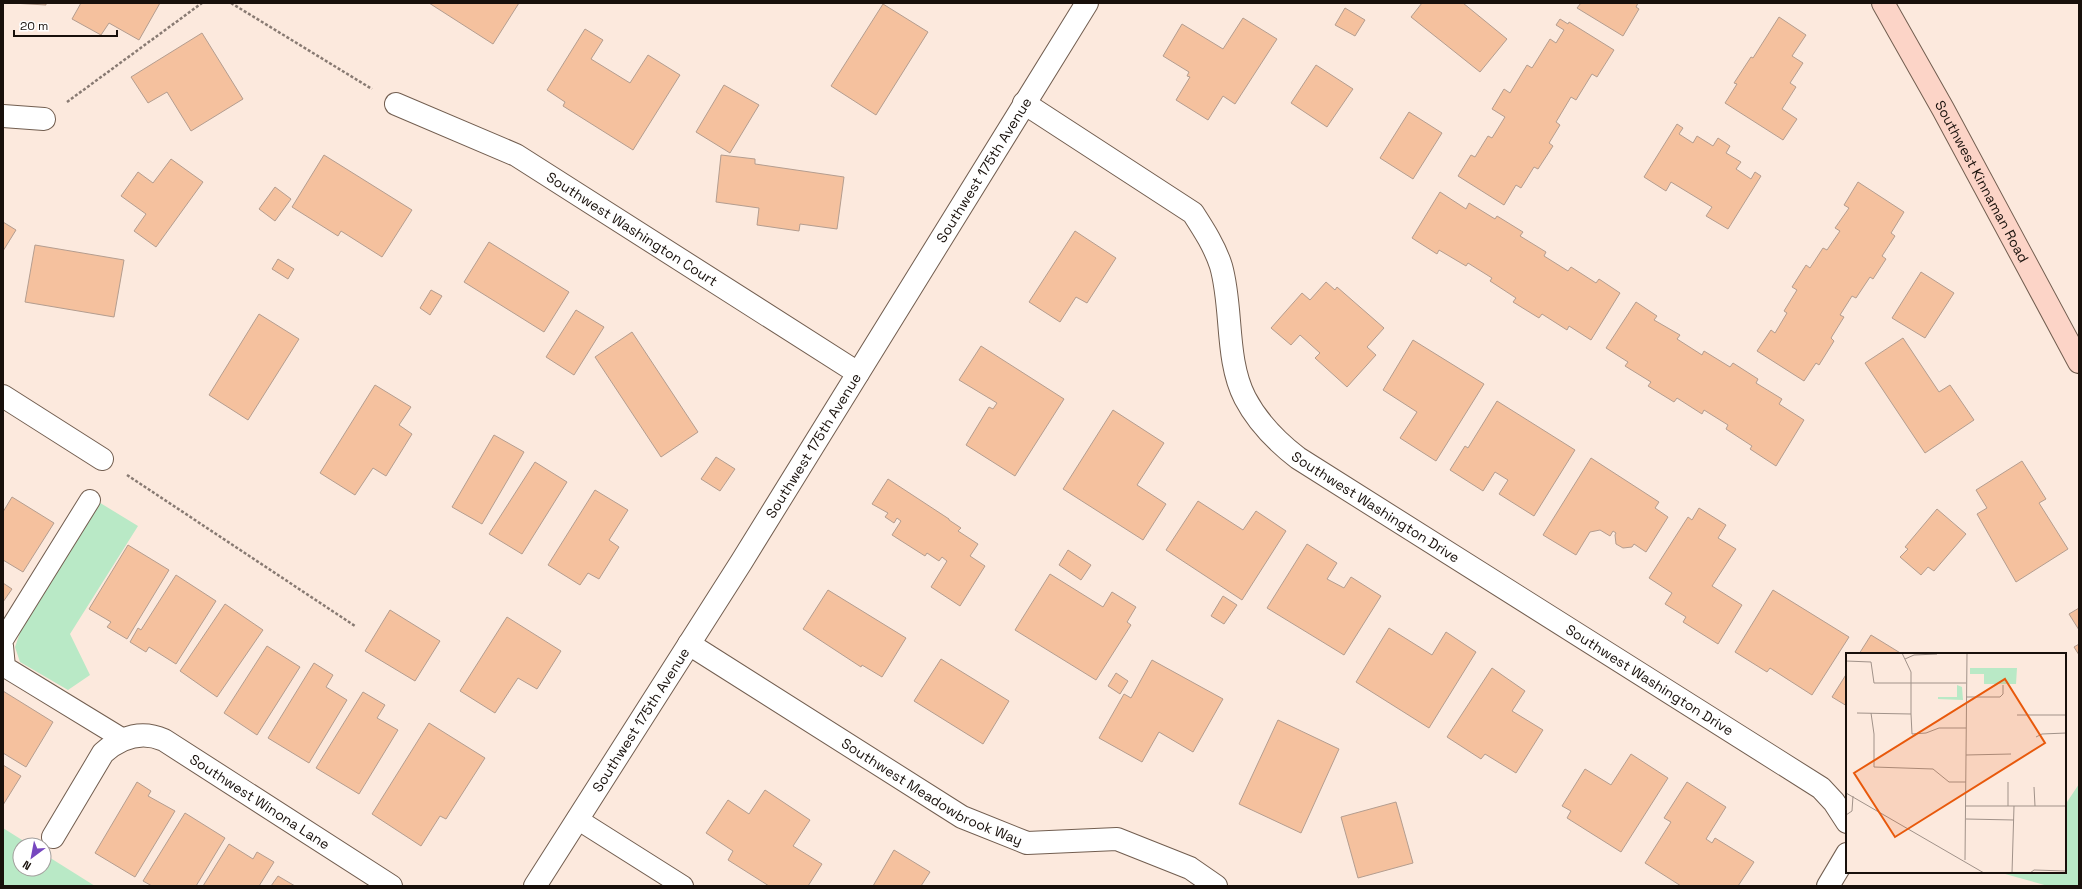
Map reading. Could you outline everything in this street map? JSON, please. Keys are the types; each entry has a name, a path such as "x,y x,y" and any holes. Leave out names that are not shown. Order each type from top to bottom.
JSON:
{"main road":[{"name":"Southwest Kinnaman Road","path":"1883,3 2079,362"}],"street":[{"name":"Southwest 175th Avenue","path":"535,886 689,644 1087,3"},
{"name":"Southwest Washington Drive","path":"1024,103 1193,213 1210,238 1221,266 1237,375 1244,396 1258,421 1275,440 1298,458 1821,788 1834,802 1846,820"},
{"name":"Southwest Washington Court","path":"396,104 516,155 858,373"},
{"path":"3,116 44,119"},
{"path":"3,396 102,459"},
{"name":"Southwest Meadowbrook Way","path":"689,644 962,817 1027,844 1116,839 1190,868 1216,886"},
{"name":"Southwest Winona Lane","path":"123,739 141,735 154,736 164,740 391,886"},
{"path":"53,837 103,753 113,744 123,739"},
{"path":"1828,886 1846,856"}],"lane":[{"path":"3,640 90,500"},
{"path":"3,646 5,667 123,739"},
{"path":"577,819 683,886"}],"path":[{"path":"44,119 202,3"},
{"path":"232,3 396,104"},
{"path":"102,459 355,626"}],"green space":[{"path":"97,501 138,526 70,634 90,675 68,690 20,662 15,647 26,615"},
{"path":"2079,784 2078,886 2048,886 2002,873 2066,873 2066,804"},
{"path":"3,828 17,837 12,837 12,877 52,877 52,859 95,886 3,886"}],"building":[{"path":"12,3 46,3 46,5"},
{"path":"81,3 160,3 139,40 109,23 101,35 72,19"},
{"path":"429,3 519,3 493,44"},
{"path":"1422,3 1463,3 1507,39 1480,72 1411,17"},
{"path":"1581,3 1638,3 1636,7 1639,9 1623,36 1577,8"},
{"path":"883,4 928,32 876,115 831,86"},
{"path":"1345,8 1365,20 1355,36 1335,25"},
{"path":"1779,17 1806,35 1792,56 1803,63 1790,83 1796,87 1782,109 1797,119 1783,140 1725,103 1737,84 1734,83 1751,57 1753,58"},
{"path":"1243,18 1277,39 1235,104 1223,96 1208,120 1176,100 1190,77 1187,76 1189,72 1163,56 1182,24 1223,49"},
{"path":"1560,19 1568,24 1569,22 1614,50 1597,77 1592,74 1576,100 1571,97 1556,122 1560,125 1549,143 1553,146 1538,169 1534,167 1521,188 1516,185 1504,205 1458,176 1471,155 1475,157 1488,136 1492,138 1505,117 1492,109 1504,89 1510,93 1527,65 1532,68 1550,39 1556,43 1564,30 1556,25"},
{"path":"585,29 603,40 591,59 630,83 648,55 680,75 633,150 563,106 565,102 547,90"},
{"path":"202,33 243,99 191,131 167,92 148,103 131,77"},
{"path":"1316,65 1353,89 1327,127 1291,103"},
{"path":"724,85 759,105 730,153 696,132"},
{"path":"1409,112 1442,133 1413,179 1380,158"},
{"path":"1677,124 1683,128 1679,134 1693,143 1697,136 1713,146 1718,138 1730,146 1726,153 1741,162 1736,169 1751,179 1755,172 1761,176 1728,229 1706,216 1712,207 1671,182 1666,191 1644,177"},
{"path":"324,155 412,210 382,257 341,231 338,236 292,207"},
{"path":"721,155 755,159 755,164 844,177 837,229 800,224 799,231 757,225 759,208 716,202"},
{"path":"171,159 203,182 156,247 134,231 146,214 121,196 138,172 153,183"},
{"path":"1858,182 1904,212 1891,233 1895,236 1882,256 1886,259 1873,279 1870,277 1856,298 1852,296 1840,315 1844,317 1831,338 1834,341 1819,365 1816,363 1804,381 1757,351 1771,330 1775,333 1787,313 1784,311 1797,290 1792,287 1806,265 1810,268 1823,248 1827,250 1840,231 1835,228 1849,208 1844,205"},
{"path":"275,187 291,199 275,221 259,209"},
{"path":"1440,192 1466,209 1469,203 1495,219 1497,216 1523,232 1520,236 1546,252 1544,256 1568,271 1571,267 1596,283 1599,279 1620,293 1591,340 1569,326 1567,330 1542,314 1539,318 1513,302 1516,298 1490,281 1492,278 1468,263 1466,266 1439,250 1437,254 1412,238"},
{"path":"3,222 16,230 3,251"},
{"path":"1075,231 1116,258 1087,303 1076,297 1060,322 1029,302"},
{"path":"489,242 569,292 544,332 464,282"},
{"path":"35,245 124,260 114,317 25,302"},
{"path":"278,259 294,269 288,279 272,269"},
{"path":"1921,272 1954,293 1925,338 1892,318"},
{"path":"1326,282 1335,290 1337,287 1384,328 1367,347 1376,355 1347,387 1315,358 1320,353 1300,335 1291,345 1271,328 1302,293 1310,300"},
{"path":"431,290 442,296 430,315 420,308"},
{"path":"1636,302 1657,316 1654,320 1680,335 1677,339 1702,355 1704,351 1730,367 1733,363 1758,379 1756,383 1782,399 1779,404 1804,420 1776,466 1750,449 1752,446 1726,429 1728,425 1704,410 1702,414 1677,398 1674,402 1648,386 1651,382 1625,366 1628,362 1606,348"},
{"path":"576,310 604,327 574,375 546,357"},
{"path":"259,314 299,339 248,420 209,395"},
{"path":"632,332 698,432 661,457 595,357"},
{"path":"1903,338 1939,392 1950,385 1974,420 1925,453 1865,363"},
{"path":"1413,340 1484,384 1436,461 1400,438 1417,412 1383,390"},
{"path":"981,346 1064,399 1015,476 966,445 989,407 993,409 997,403 959,380"},
{"path":"375,385 411,407 399,425 412,434 386,476 373,468 355,495 320,473"},
{"path":"1497,401 1575,450 1534,516 1499,494 1508,480 1495,472 1483,491 1450,470 1465,446 1468,448"},
{"path":"1113,410 1164,443 1137,485 1166,504 1143,540 1063,489"},
{"path":"494,435 524,452 482,524 452,507"},
{"path":"716,457 735,469 720,491 701,479"},
{"path":"1591,458 1659,502 1655,508 1668,517 1646,552 1634,544 1632,547 1623,548 1616,544 1616,533 1613,531 1610,536 1600,530 1590,532 1576,555 1543,535"},
{"path":"2022,461 2046,499 2039,503 2068,549 2016,582 1977,514 1987,508 1976,490"},
{"path":"535,462 567,482 522,554 489,534"},
{"path":"888,479 949,519 961,528 958,531 978,544 970,556 985,566 960,606 931,587 947,561 942,557 939,561 927,553 925,556 892,535 901,521 897,518 894,523 885,517 888,513 872,504"},
{"path":"595,490 628,510 609,540 619,547 599,579 588,573 580,585 548,565"},
{"path":"12,497 54,523 23,572 3,560 3,512"},
{"path":"1198,501 1243,530 1256,511 1286,531 1242,600 1166,550"},
{"path":"1699,508 1726,525 1718,538 1736,549 1712,586 1742,605 1718,644 1683,622 1686,617 1665,604 1672,593 1649,578 1688,517 1692,520"},
{"path":"1937,509 1966,534 1934,571 1928,567 1921,575 1900,557 1908,549 1905,547"},
{"path":"1307,544 1337,563 1327,579 1344,588 1351,577 1381,596 1344,655 1267,608"},
{"path":"128,545 169,570 127,639 107,627 111,622 89,609"},
{"path":"1068,550 1091,565 1081,580 1059,565"},
{"path":"1050,574 1103,607 1112,592 1136,607 1127,622 1131,625 1096,680 1015,630"},
{"path":"176,575 216,601 176,664 149,647 146,652 130,642 138,628 141,630"},
{"path":"3,583 12,589 3,602"},
{"path":"828,590 906,638 882,677 862,665 861,667 803,629"},
{"path":"1773,590 1849,637 1812,695 1770,668 1767,672 1735,652"},
{"path":"1223,596 1237,605 1224,624 1211,616"},
{"path":"225,604 263,630 217,697 180,671"},
{"path":"2079,608 2079,630 2069,614"},
{"path":"390,610 440,641 415,681 365,651"},
{"path":"507,617 561,651 537,689 518,678 495,713 460,691"},
{"path":"1389,628 1432,655 1446,632 1476,652 1429,728 1356,682"},
{"path":"1871,635 1900,653 1860,653"},
{"path":"2079,644 2079,655 2074,647"},
{"path":"267,646 300,667 257,735 224,713"},
{"path":"941,659 1009,701 983,744 914,701"},
{"path":"1152,660 1223,699 1193,752 1159,732 1142,762 1099,738 1124,694 1131,698"},
{"path":"314,663 333,675 326,687 347,700 309,763 268,738"},
{"path":"1492,668 1525,691 1512,711 1543,730 1516,773 1485,754 1481,759 1447,737"},
{"path":"1116,673 1128,681 1120,694 1108,686"},
{"path":"1846,675 1846,705 1832,697"},
{"path":"3,691 53,722 26,767 3,753"},
{"path":"363,692 385,705 377,718 398,730 359,794 316,768"},
{"path":"1278,720 1339,749 1301,833 1239,804"},
{"path":"429,723 485,758 446,819 440,816 421,846 372,814"},
{"path":"1631,754 1668,778 1621,852 1567,818 1571,811 1562,806 1585,769 1611,785"},
{"path":"3,765 21,776 3,805"},
{"path":"137,782 151,791 148,796 175,811 135,877 95,853"},
{"path":"1687,782 1726,807 1706,839 1712,843 1715,838 1754,862 1738,886 1681,886 1645,863 1671,822 1664,818"},
{"path":"765,790 810,820 793,846 822,864 808,886 769,886 728,860 733,851 706,833 728,800 749,814"},
{"path":"1396,802 1413,863 1358,878 1341,817"},
{"path":"185,813 225,838 196,886 152,886 143,881"},
{"path":"229,844 253,859 257,852 274,862 259,886 203,886"},
{"path":"894,850 930,872 921,886 873,886"},
{"path":"278,876 295,886 271,886"}]}
